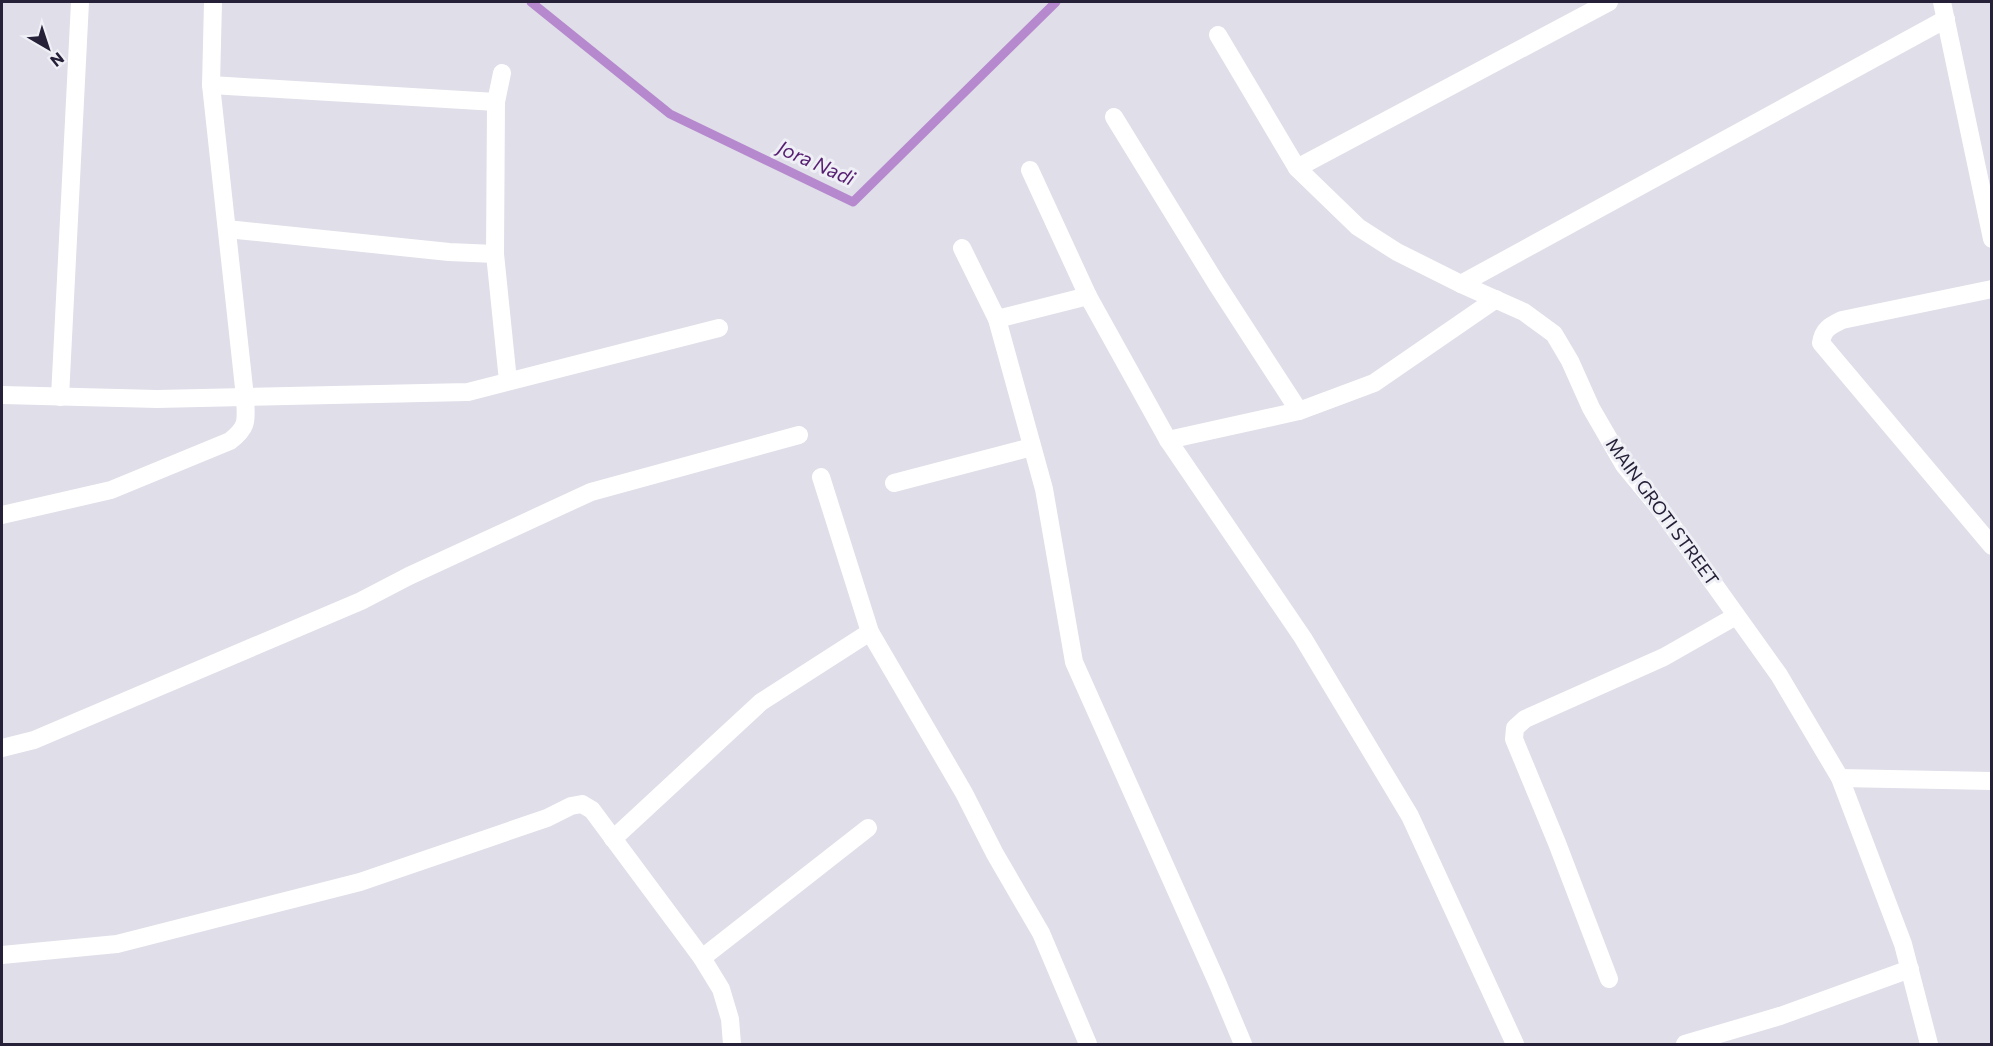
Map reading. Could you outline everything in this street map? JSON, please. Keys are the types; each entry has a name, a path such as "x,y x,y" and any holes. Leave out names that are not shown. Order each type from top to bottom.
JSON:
{"street":[{"path":"60,397 80,2"},
{"path":"2,515 111,490 230,441 242,432 246,420 245,397 211,85 213,2"},
{"path":"1297,168 1609,2"},
{"path":"1461,284 1944,10 1988,201 1992,239"},
{"name":"MAIN GROTI STREET","path":"1218,35 1297,168 1358,227 1397,252 1524,312 1554,334 1570,361 1591,408 1624,465 1661,510 1779,675 1840,778 1899,933 1929,1044"},
{"path":"502,73 496,102 495,254 508,381"},
{"path":"211,85 496,102"},
{"path":"1114,117 1216,283 1299,411"},
{"path":"1030,170 1088,296 1168,440 1303,638 1410,816 1515,1044"},
{"path":"227,229 449,252 495,254"},
{"path":"962,248 997,319 1044,489 1074,662 1208,960 1243,1044"},
{"path":"1992,288 1842,320 1828,326 1822,334 1821,343 1992,546"},
{"path":"997,319 1088,296"},
{"path":"1168,440 1299,411 1374,383 1496,299"},
{"path":"2,396 157,399 468,392 719,328"},
{"path":"2,748 34,740 361,601 409,576 591,492 798,435"},
{"path":"894,483 1032,447"},
{"path":"821,477 870,632 964,793 995,854 1041,933 1088,1044"},
{"path":"1609,979 1514,739 1515,728 1525,719 1665,657 1736,616"},
{"path":"613,839 761,702 870,632"},
{"path":"1840,778 1992,781"},
{"path":"2,955 117,945 360,882 582,804 592,810 702,958 721,989 730,1019 727,1043"},
{"path":"702,958 868,828"},
{"path":"1685,1044 1780,1016 1910,969"}],"waterway":[{"name":"Jora Nadi","path":"531,2 670,114 853,202 1056,2"}]}
